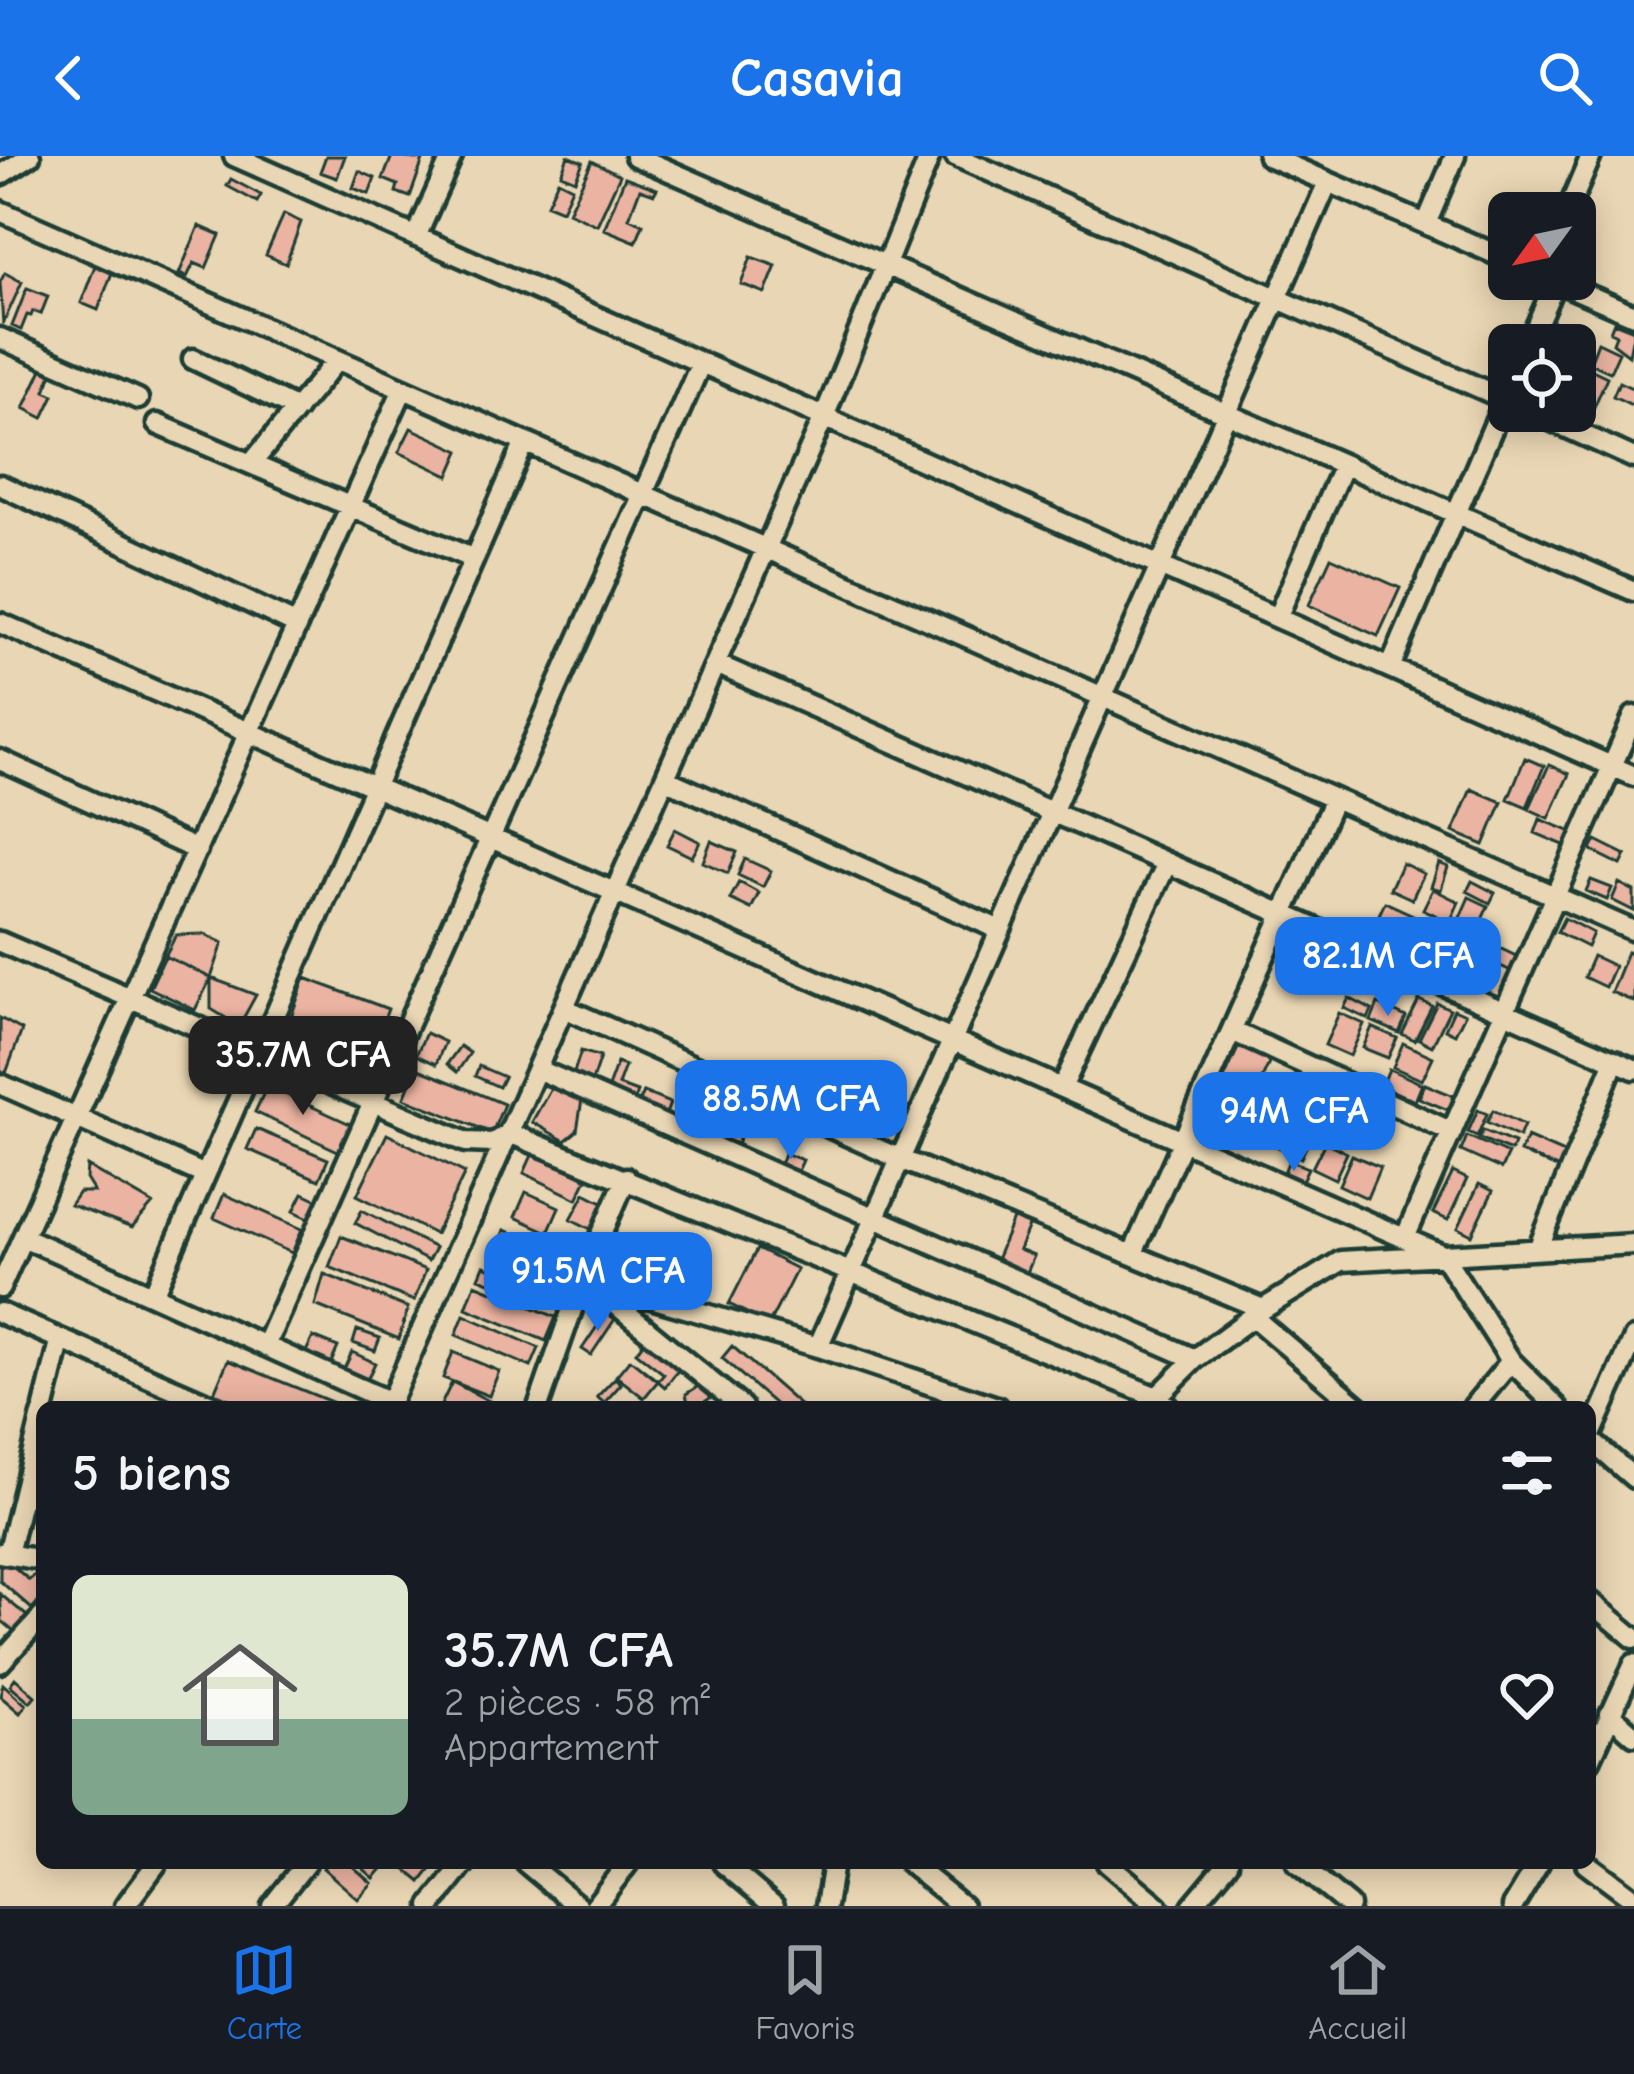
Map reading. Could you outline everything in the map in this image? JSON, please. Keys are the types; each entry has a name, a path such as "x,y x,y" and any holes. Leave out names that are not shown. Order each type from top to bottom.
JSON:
{"street":[{"path":"0,175 30,156"},
{"path":"234,156 1634,776"},
{"path":"416,237 452,156"},
{"path":"635,156 1634,591"},
{"path":"390,1401 824,418 930,156"},
{"path":"955,156 1488,388"},
{"path":"1268,156 1488,251"},
{"path":"1426,224 1455,156"},
{"path":"1576,192 1591,156"},
{"path":"818,1347 1328,182"},
{"path":"0,211 1634,931"},
{"path":"1596,298 1634,315"},
{"path":"0,338 138,399"},
{"path":"194,359 297,410"},
{"path":"251,464 337,359"},
{"path":"265,1346 701,363"},
{"path":"0,1288 403,389"},
{"path":"157,424 474,559"},
{"path":"1390,668 1492,432"},
{"path":"1577,432 1634,458"},
{"path":"153,1295 525,442"},
{"path":"1277,618 1343,465"},
{"path":"0,485 297,625"},
{"path":"0,623 1443,1255 1511,1361 1551,1401"},
{"path":"716,664 1634,1069"},
{"path":"1405,1238 1634,716"},
{"path":"0,760 196,850"},
{"path":"665,779 1000,931"},
{"path":"1133,1253 1334,800"},
{"path":"1062,1088 1167,862"},
{"path":"0,942 372,1104 482,1145 509,1132 851,1270 1151,1401"},
{"path":"564,1008 900,1159 1133,1253 1258,1313 1353,1401"},
{"path":"1232,1031 1452,1132"},
{"path":"1538,1249 1615,1060"},
{"path":"537,1069 1195,1359"},
{"path":"0,1084 205,1174"},
{"path":"547,1401 583,1278 626,1178"},
{"path":"23,1237 388,1401"},
{"path":"1160,1401 1195,1359 1341,1261 1634,1244"},
{"path":"583,1278 818,1347 979,1401"},
{"path":"583,1278 735,1401"},
{"path":"0,1313 174,1398"},
{"path":"1596,1424 1634,1338"},
{"path":"45,1401 60,1342"},
{"path":"1477,1401 1511,1361"},
{"path":"36,1436 4,1553 36,1559"},
{"path":"1596,1443 1634,1478"},
{"path":"1596,1606 1634,1638"},
{"path":"0,1663 36,1623"},
{"path":"1596,1745 1634,1664"},
{"path":"1610,1714 1634,1735"},
{"path":"125,1906 153,1869"},
{"path":"272,1906 302,1869"},
{"path":"431,1906 460,1869"},
{"path":"533,1869 578,1906"},
{"path":"595,1906 623,1869"},
{"path":"730,1869 774,1906"},
{"path":"826,1906 831,1869"},
{"path":"917,1869 962,1906"},
{"path":"1114,1869 1158,1906"},
{"path":"1192,1906 1223,1869"},
{"path":"1304,1869 1349,1906"},
{"path":"1513,1906 1535,1869"},
{"path":"1594,1869 1634,1899"}],"building":[{"path":"326,156 345,156 337,178 320,172"},
{"path":"392,156 423,160 410,197 396,192 398,185 383,179"},
{"path":"568,156 583,162 575,180 561,174"},
{"path":"592,161 620,175 597,225 568,212"},
{"path":"359,171 375,178 369,194 353,188"},
{"path":"625,177 657,189 654,194 640,189 629,218 643,224 636,242 604,229"},
{"path":"231,179 261,195 257,202 227,186"},
{"path":"558,180 572,187 562,210 547,204"},
{"path":"284,214 301,222 286,264 266,255"},
{"path":"199,226 220,235 206,268 194,263 187,277 179,274"},
{"path":"751,257 776,266 765,293 741,284"},
{"path":"96,263 113,270 98,310 81,303"},
{"path":"5,273 22,282 3,324 0,282"},
{"path":"27,288 48,296 41,314 27,315 21,330 12,326"},
{"path":"1614,322 1634,330 1629,355 1613,343"},
{"path":"1598,342 1619,352 1610,372 1596,366"},
{"path":"42,369 52,374 45,391 54,395 43,418 24,408"},
{"path":"1596,372 1607,377 1596,402"},
{"path":"1619,382 1634,389 1634,406 1613,396"},
{"path":"411,428 460,451 449,476 399,452"},
{"path":"1331,557 1400,588 1378,636 1309,605"},
{"path":"1525,758 1544,766 1527,807 1508,799"},
{"path":"1549,765 1569,774 1549,818 1529,809"},
{"path":"1471,789 1502,802 1484,845 1453,832"},
{"path":"1540,819 1572,832 1566,846 1535,833"},
{"path":"675,829 700,842 692,857 667,845"},
{"path":"1596,840 1626,855 1621,865 1591,850"},
{"path":"711,841 737,852 728,873 703,862"},
{"path":"745,859 771,871 763,887 738,875"},
{"path":"1402,863 1424,874 1412,899 1390,889"},
{"path":"1439,863 1448,867 1441,890 1431,887"},
{"path":"1591,880 1612,888 1607,900 1586,891"},
{"path":"1472,881 1495,893 1490,903 1467,891"},
{"path":"739,882 759,893 751,909 730,899"},
{"path":"1619,883 1634,891 1634,911 1612,900"},
{"path":"1433,889 1459,902 1450,922 1423,909"},
{"path":"1469,897 1488,906 1477,931 1458,922"},
{"path":"1385,902 1413,915 1394,955 1366,942"},
{"path":"1564,918 1593,933 1587,947 1557,932"},
{"path":"1421,919 1444,929 1435,951 1411,941"},
{"path":"1452,928 1481,941 1463,983 1433,970 1439,956 1445,958 1450,948 1444,945"},
{"path":"204,934 223,943 211,978 165,956 176,935"},
{"path":"1489,943 1520,958 1513,972 1482,957"},
{"path":"1627,952 1634,955 1634,1002 1611,992"},
{"path":"165,956 211,978 195,1010 150,988"},
{"path":"1593,956 1614,966 1605,987 1584,977"},
{"path":"1481,961 1492,966 1480,992 1469,986"},
{"path":"211,978 256,995 239,1026 211,1009"},
{"path":"305,978 388,1009 361,1081 279,1050"},
{"path":"1349,998 1372,1010 1368,1019 1344,1008"},
{"path":"1419,1000 1432,1006 1415,1040 1402,1034"},
{"path":"1437,1003 1450,1009 1432,1046 1419,1039"},
{"path":"1378,1004 1406,1017 1399,1033 1371,1021"},
{"path":"1454,1009 1465,1014 1455,1034 1445,1029"},
{"path":"1339,1013 1364,1024 1350,1056 1325,1045"},
{"path":"0,1018 22,1030 6,1073 0,1071"},
{"path":"1372,1027 1397,1038 1388,1058 1363,1048"},
{"path":"426,1033 445,1042 436,1064 416,1055"},
{"path":"1403,1043 1433,1057 1422,1080 1393,1067"},
{"path":"460,1046 470,1053 457,1072 447,1064"},
{"path":"1239,1046 1270,1061 1250,1105 1219,1090"},
{"path":"581,1051 600,1057 591,1084 572,1078"},
{"path":"617,1063 625,1066 618,1085 637,1092 633,1103 606,1093"},
{"path":"479,1066 504,1077 499,1087 475,1076"},
{"path":"416,1068 504,1104 492,1133 404,1098"},
{"path":"1389,1069 1422,1084 1415,1101 1382,1086"},
{"path":"1314,1081 1333,1089 1315,1128 1297,1119"},
{"path":"1425,1084 1454,1096 1448,1110 1419,1098"},
{"path":"267,1086 350,1124 338,1151 255,1112"},
{"path":"1266,1087 1290,1098 1282,1118 1257,1108"},
{"path":"551,1088 582,1100 577,1131 565,1141 532,1122"},
{"path":"643,1092 670,1103 665,1117 638,1106"},
{"path":"1251,1109 1279,1123 1272,1139 1244,1125"},
{"path":"1478,1110 1487,1114 1477,1136 1468,1132"},
{"path":"1493,1110 1524,1125 1519,1137 1487,1122"},
{"path":"712,1120 742,1131 737,1145 707,1134"},
{"path":"1284,1125 1310,1138 1301,1158 1274,1145"},
{"path":"256,1129 328,1159 319,1180 247,1149"},
{"path":"1483,1130 1514,1143 1511,1151 1479,1138"},
{"path":"387,1134 465,1173 435,1234 357,1195"},
{"path":"1467,1136 1508,1154 1501,1169 1461,1151"},
{"path":"1527,1137 1566,1154 1559,1169 1520,1152"},
{"path":"1325,1142 1347,1153 1335,1179 1312,1168"},
{"path":"533,1153 587,1179 577,1199 524,1173"},
{"path":"784,1153 803,1160 798,1171 780,1165"},
{"path":"1352,1155 1380,1167 1367,1198 1339,1185"},
{"path":"1289,1160 1308,1168 1299,1187 1281,1180"},
{"path":"87,1166 153,1204 132,1228 70,1205 79,1192 94,1192 86,1179"},
{"path":"1453,1172 1467,1179 1448,1220 1433,1213"},
{"path":"1479,1184 1493,1191 1472,1235 1458,1228"},
{"path":"526,1192 559,1207 548,1232 515,1217"},
{"path":"303,1193 320,1201 311,1219 294,1211"},
{"path":"585,1193 606,1204 593,1230 571,1219"},
{"path":"224,1194 302,1229 292,1253 214,1218"},
{"path":"362,1210 435,1248 428,1261 355,1223"},
{"path":"1014,1217 1030,1224 1019,1250 1034,1256 1026,1275 995,1262"},
{"path":"504,1230 573,1258 566,1277 497,1249"},
{"path":"341,1236 426,1270 414,1301 329,1267"},
{"path":"757,1249 797,1269 769,1324 729,1304"},
{"path":"484,1266 526,1282 521,1294 479,1278"},
{"path":"324,1274 408,1308 399,1339 315,1305"},
{"path":"475,1284 556,1317 546,1341 466,1308"},
{"path":"606,1313 615,1319 591,1355 582,1349"},
{"path":"464,1315 539,1348 531,1367 456,1335"},
{"path":"357,1330 380,1338 375,1351 353,1343"},
{"path":"313,1337 338,1347 330,1365 305,1354"},
{"path":"644,1341 679,1369 665,1387 658,1381 664,1374 636,1352"},
{"path":"732,1346 795,1401 771,1401 722,1358"},
{"path":"352,1352 375,1363 367,1380 344,1369"},
{"path":"453,1352 499,1371 489,1396 443,1378"},
{"path":"630,1359 658,1381 644,1398 616,1376"},
{"path":"228,1360 329,1401 234,1401 214,1393"},
{"path":"615,1378 621,1384 606,1401 597,1397"},
{"path":"452,1382 489,1401 443,1401"},
{"path":"703,1383 712,1397 688,1401 686,1394"},
{"path":"6,1560 29,1580 36,1574 32,1609 0,1581 0,1567"},
{"path":"0,1594 27,1616 14,1631 2,1621"},
{"path":"15,1678 35,1696 30,1702 10,1685"},
{"path":"3,1684 26,1705 20,1713 0,1696"},
{"path":"324,1869 356,1869 372,1883 358,1899"},
{"path":"405,1869 431,1869 421,1882"}]}
